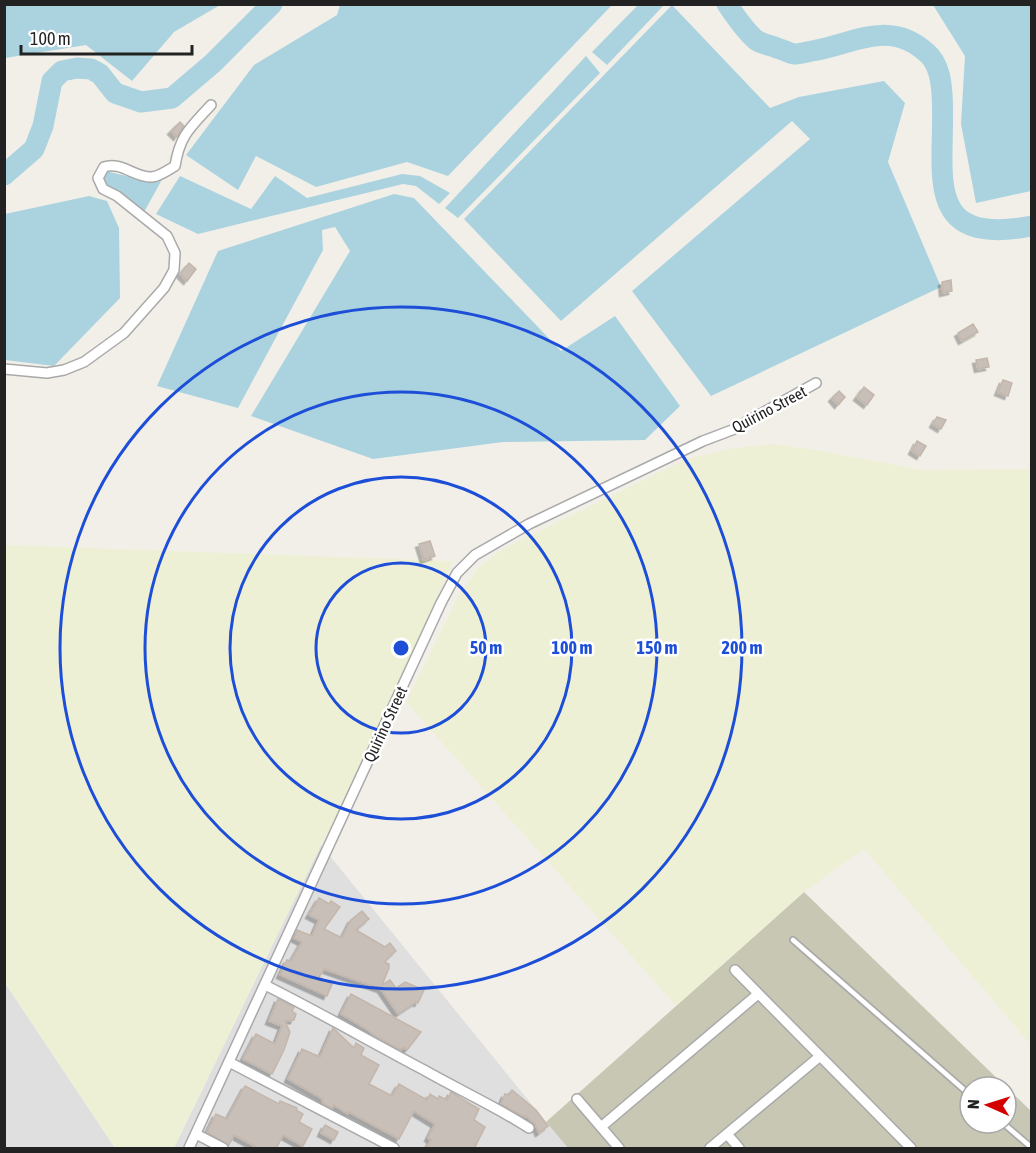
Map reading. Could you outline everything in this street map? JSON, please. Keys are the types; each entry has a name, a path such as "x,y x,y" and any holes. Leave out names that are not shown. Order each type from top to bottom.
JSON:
{"street":[{"path":"4,369 47,373 64,370 84,362 124,333 164,288 174,270 175,253 167,236 117,196 103,189 98,178 104,167 110,165 140,176 154,177 175,166 178,147 184,134 211,105"},
{"name":"Quirino Street","path":"189,1149 431,624 457,573 475,555 529,524 703,441 732,430 816,383"},
{"path":"735,969 911,1149"},
{"path":"265,984 497,1108 529,1128"},
{"path":"601,1127 758,994"},
{"path":"710,1149 819,1057"},
{"path":"229,1062 394,1149"},
{"path":"577,1099 619,1149"},
{"path":"196,1134 223,1149"},
{"path":"727,1134 739,1149"}],"lane":[{"path":"793,940 958,1084"},
{"path":"1017,1135 1032,1148"}],"shaded area":[{"path":"774,444 920,470 1031,469 1031,1045 864,849 804,892 676,1006 406,702 460,593 478,568 503,549 686,459 729,449"},
{"path":"5,545 453,561 366,762 321,845 174,1148 115,1148 5,983"},
{"path":"321,845 546,1122 568,1148 174,1148"},
{"path":"804,892 994,1075 958,1075 958,1135 1018,1135 1018,1098 1031,1111 1031,1148 568,1148 546,1122"},
{"path":"5,983 115,1148 5,1148"}],"water":[{"path":"5,4 220,5 174,32 132,81 86,45 5,58"},
{"path":"340,4 612,5 448,176 407,162 316,187 256,156 238,190 186,155 254,65 337,15"},
{"path":"638,5 664,5 607,65 592,52"},
{"path":"672,5 770,108 799,97 884,81 905,103 888,162 941,287 711,396 632,291 810,139 792,121 561,321 464,219"},
{"path":"933,5 1031,5 1031,191 976,203 961,124 965,56"},
{"path":"586,56 600,73 458,218 445,208"},
{"path":"105,171 135,178 164,176 139,221 122,200 102,187"},
{"path":"402,174 420,176 450,193 439,204 416,186 403,184 198,234 156,214 180,176 251,209 275,176 307,198"},
{"path":"394,194 414,198 561,351 615,316 680,406 645,440 503,442 373,459 251,416 350,251 335,227 322,230 323,250 238,408 157,386 218,251"},
{"path":"89,196 107,201 119,228 120,298 54,366 5,360 5,214"}],"building":[{"path":"180,122 184,126 177,137 171,131"},
{"path":"189,263 196,269 187,281 180,274"},
{"path":"951,280 952,291 943,293 942,282"},
{"path":"973,324 978,332 962,341 958,333"},
{"path":"987,358 989,367 978,369 976,360"},
{"path":"1003,380 1012,383 1008,396 998,392"},
{"path":"864,387 874,395 867,405 857,397"},
{"path":"839,391 845,397 838,405 832,398"},
{"path":"937,417 946,420 941,429 933,424"},
{"path":"917,441 926,446 920,456 912,451"},
{"path":"430,541 435,556 424,560 419,544"},
{"path":"319,898 329,904 331,901 340,907 324,929 342,938 351,920 362,911 369,919 356,930 385,947 390,943 396,951 384,962 389,964 389,968 382,985 390,980 396,988 405,982 424,990 418,1003 416,1002 398,1014 381,989 324,969 319,977 332,984 327,996 280,975 287,960 291,961 302,942 294,938 297,930 312,936 319,920 309,915"},
{"path":"351,994 421,1032 407,1050 403,1047 401,1050 375,1036 341,1014"},
{"path":"278,999 294,1007 292,1011 296,1014 294,1020 285,1021 290,1032 272,1074 243,1059 256,1034 275,1044 282,1026 269,1021"},
{"path":"333,1028 354,1048 356,1043 364,1048 361,1055 379,1065 369,1084 392,1096 399,1084 427,1100 430,1094 438,1099 439,1096 447,1100 451,1092 479,1109 474,1120 485,1127 474,1149 426,1149 431,1140 428,1138 435,1124 414,1111 399,1139 334,1105 332,1108 324,1104 323,1099 288,1079 302,1049 320,1057"},
{"path":"245,1086 279,1104 280,1101 297,1108 296,1110 303,1114 299,1122 312,1129 303,1146 283,1135 276,1149 260,1149 234,1135 229,1145 207,1132 216,1114 227,1119"},
{"path":"512,1090 536,1110 548,1126 539,1133 535,1124 526,1116 501,1104 505,1094 508,1095"},
{"path":"325,1125 338,1132 334,1140 321,1133"}],"waterway":[{"path":"4,175 34,149 43,126 52,81 62,71 77,68 91,69 100,74 115,93 141,102 172,98 213,63 272,4"},
{"path":"727,4 744,28 756,40 794,54 871,36 885,35 899,37 927,53 937,67 940,78 943,122 942,174 946,196 954,213 970,225 995,230 1032,226"}]}
